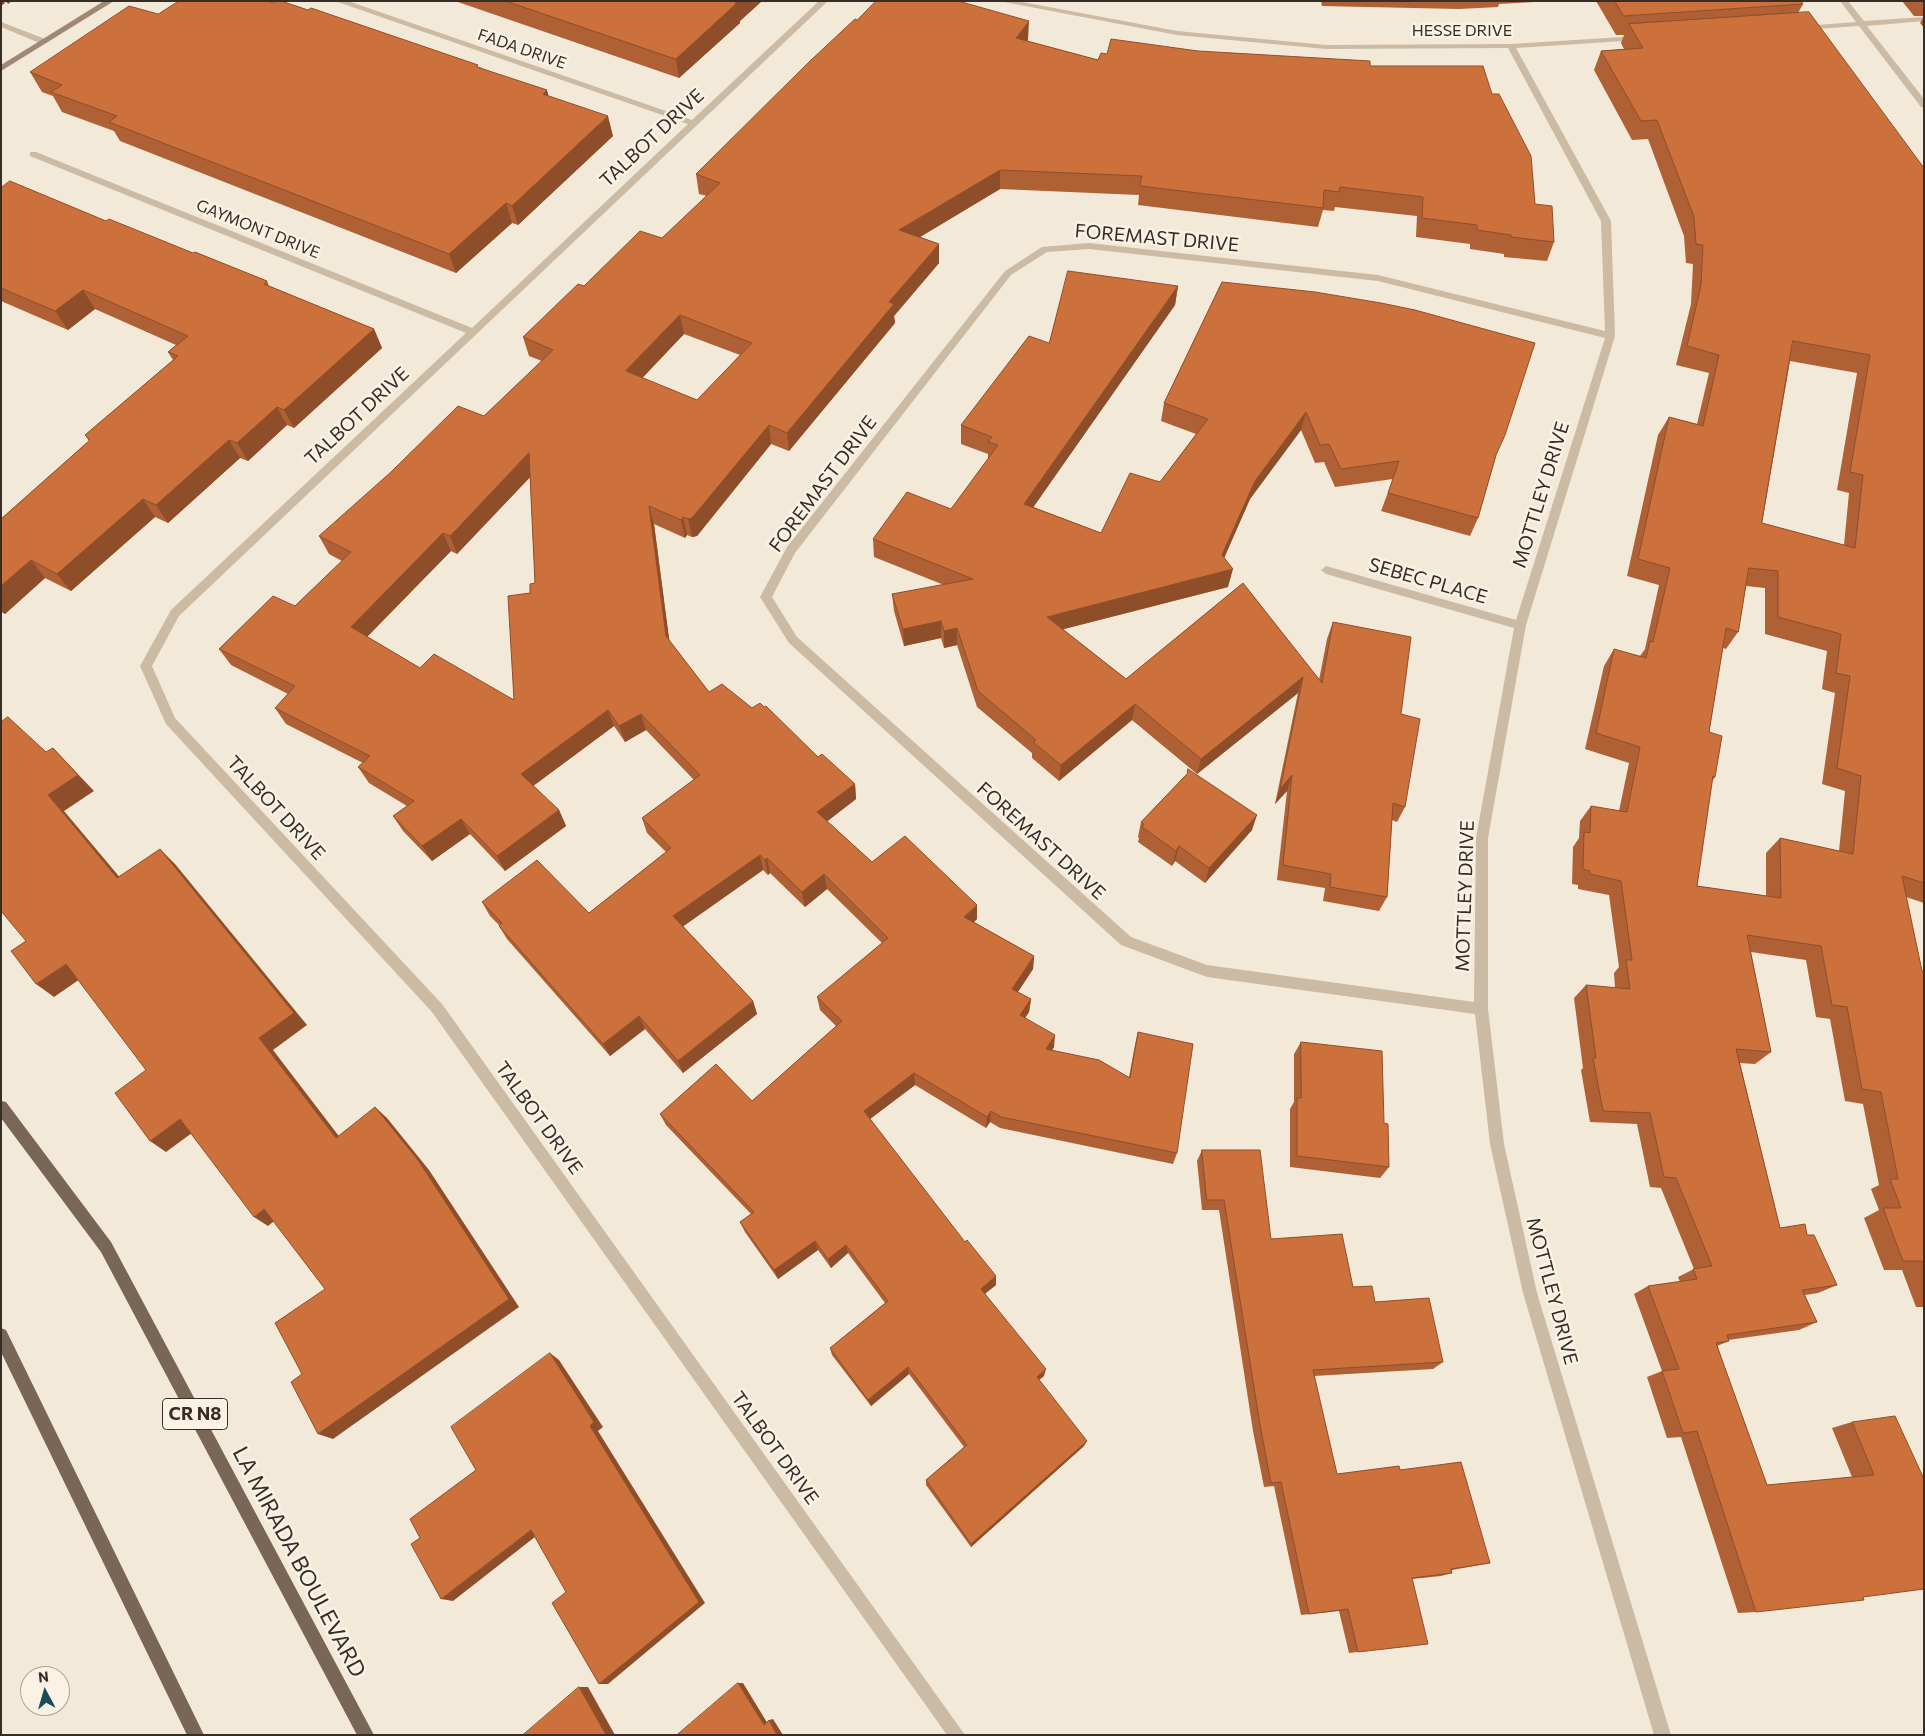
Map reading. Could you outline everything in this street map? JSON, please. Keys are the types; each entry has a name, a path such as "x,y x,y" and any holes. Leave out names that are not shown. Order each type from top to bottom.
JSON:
{"main road":[{"path":"1,69 110,1"},
{"name":"LA MIRADA BOULEVARD","path":"1,1107 106,1247 366,1735"},
{"path":"1,1335 196,1735"}],"street":[{"name":"FADA DRIVE","path":"339,1 695,124"},
{"name":"TALBOT DRIVE","path":"824,1 175,613 146,666 170,722 437,1008 957,1735"},
{"name":"HESSE DRIVE","path":"1003,1 1177,33 1316,46 1511,46 1647,37"},
{"path":"1844,1 1924,105"},
{"path":"1794,28 1924,19"},
{"path":"1,24 45,42"},
{"name":"MOTTLEY DRIVE","path":"1511,46 1606,221 1610,336 1520,625 1482,838 1481,1009 1496,1144 1530,1293 1663,1735"},
{"name":"GAYMONT DRIVE","path":"33,154 473,332"},
{"name":"FOREMAST DRIVE","path":"1481,1009 1207,971 1126,941 793,640 766,597 791,550 1008,273 1045,249 1089,246 1378,278 1610,336"},
{"name":"SEBEC PLACE","path":"1326,570 1520,625"}],"building":[{"path":"179,1 268,1 273,3 281,1 308,10 311,8 547,90 543,94 608,116 512,206 506,203 449,254 109,122 117,116 51,92 62,85 30,72 129,6 158,14"},
{"path":"506,1 737,1 735,3 737,3 676,59"},
{"path":"876,1 958,1 1029,21 1016,38 1098,60 1101,53 1107,54 1111,39 1198,51 1370,61 1370,66 1483,66 1492,94 1499,94 1531,156 1535,204 1552,206 1554,242 1511,237 1511,235 1477,230 1477,225 1422,218 1423,197 1340,187 1339,192 1324,190 1323,208 1140,186 1142,176 1000,170 899,230 939,244 889,302 894,304 787,433 769,425 692,518 683,517 681,520 649,506 666,636 709,692 722,684 752,708 760,703 764,707 766,706 818,757 822,754 855,784 817,812 872,862 905,836 977,905 964,917 1034,956 1012,989 1031,999 1020,1015 1055,1035 1046,1049 1099,1060 1130,1078 1138,1032 1193,1044 1177,1153 1001,1117 991,1111 987,1117 914,1073 864,1111 965,1242 967,1240 996,1276 981,1289 1046,1369 1037,1377 1087,1441 971,1544 926,1480 967,1445 908,1367 868,1400 830,1348 888,1301 846,1245 828,1259 815,1241 774,1270 740,1222 754,1212 660,1114 716,1064 752,1101 842,1021 817,997 888,938 824,874 802,892 767,858 765,860 760,855 673,916 753,1001 678,1061 639,1016 603,1044 499,926 502,923 482,902 537,860 589,913 671,848 642,818 700,775 641,714 619,726 608,710 521,774 559,810 497,856 461,819 422,846 393,816 414,801 358,767 370,756 275,708 295,686 219,649 273,596 295,606 351,552 319,536 391,472 458,406 484,416 553,350 523,337 578,284 584,286 640,231 662,238 720,183 696,174 810,61 855,19 857,20","holes":["680,315 752,343 697,400 626,371","529,453 535,583 530,584 530,593 508,596 514,700 434,654 420,668 351,627 443,533 450,536"]},
{"path":"1615,1 1801,1 1803,4 1624,16"},
{"path":"1809,12 1924,168 1924,883 1902,876 1922,971 1924,972 1924,1265 1922,1261 1903,1261 1883,1208 1901,1208 1890,1179 1898,1179 1881,1092 1862,1089 1847,1007 1832,1005 1821,946 1747,935 1771,1052 1736,1049 1780,1228 1805,1224 1807,1235 1814,1235 1837,1285 1802,1290 1817,1322 1727,1335 1729,1341 1716,1343 1767,1485 1874,1475 1852,1422 1895,1416 1924,1479 1924,1589 1863,1597 1864,1600 1756,1612 1697,1431 1683,1433 1662,1371 1679,1369 1648,1286 1697,1279 1693,1269 1712,1266 1676,1178 1664,1177 1650,1113 1603,1111 1593,1058 1596,1058 1586,985 1630,989 1626,960 1632,960 1621,881 1590,874 1590,871 1583,869 1584,832 1590,833 1591,806 1627,812 1640,747 1596,733 1614,649 1646,658 1650,641 1653,642 1670,568 1638,559 1669,417 1703,426 1719,355 1687,346 1701,285 1703,245 1696,244 1694,217 1657,120 1641,121 1601,51 1643,48 1629,24","holes":["1793,341 1870,355 1850,472 1863,475 1855,548 1762,523","1749,568 1778,571 1778,617 1841,634 1836,673 1850,676 1837,768 1861,776 1853,854 1780,838 1781,898 1697,886 1713,776 1715,777 1722,736 1709,732 1726,628 1738,632"]},
{"path":"10,181 106,221 109,219 267,281 264,284 374,329 284,410 277,407 237,443 229,440 156,505 143,499 57,574 31,560 1,586 1,519 90,440 85,435 178,356 168,352 188,336 83,290 55,311 1,288 1,188"},
{"path":"1068,271 1178,286 1024,504 1101,533 1130,473 1160,482 1208,419 1164,403 1222,282 1315,292 1381,303 1415,310 1535,343 1505,435 1496,455 1478,518 1388,493 1399,461 1341,469 1329,444 1320,445 1306,412 1255,481 1222,555 1233,569 1047,617 1126,679 1243,583 1322,683 1333,622 1411,637 1401,714 1420,719 1405,807 1393,803 1387,897 1330,887 1331,874 1283,865 1292,775 1280,789 1303,677 1201,759 1135,704 1061,765 1033,742 1036,740 978,691 957,628 944,631 941,621 903,629 892,594 973,579 873,539 907,492 951,509 998,445 988,442 992,437 961,425 1029,336 1049,343"},
{"path":"8,717 46,752 53,748 78,775 48,795 117,878 160,849 294,1013 259,1038 336,1138 375,1107 418,1160 509,1299 318,1434 291,1382 302,1374 275,1323 325,1289 264,1209 254,1217 180,1119 150,1141 115,1093 146,1070 66,964 36,984 11,951 26,941 1,911 1,722"},
{"path":"1188,769 1257,815 1209,868 1179,846 1176,851 1142,827 1144,824 1141,822 1187,774"},
{"path":"1301,1042 1382,1051 1384,1123 1388,1124 1389,1167 1297,1156 1297,1098 1301,1098"},
{"path":"1202,1150 1260,1150 1271,1239 1342,1234 1353,1287 1372,1286 1375,1302 1429,1298 1443,1362 1313,1370 1337,1474 1399,1466 1400,1470 1461,1462 1490,1563 1451,1569 1452,1573 1412,1578 1428,1644 1358,1652 1348,1609 1309,1614 1281,1482 1271,1483 1224,1200 1207,1200"},
{"path":"550,1353 594,1422 590,1426 699,1602 599,1684 552,1603 566,1592 531,1530 441,1599 411,1544 420,1538 410,1519 476,1470 451,1427"},
{"path":"738,1683 764,1725 769,1720 777,1735 677,1735"},
{"path":"579,1687 606,1735 523,1735"}]}
